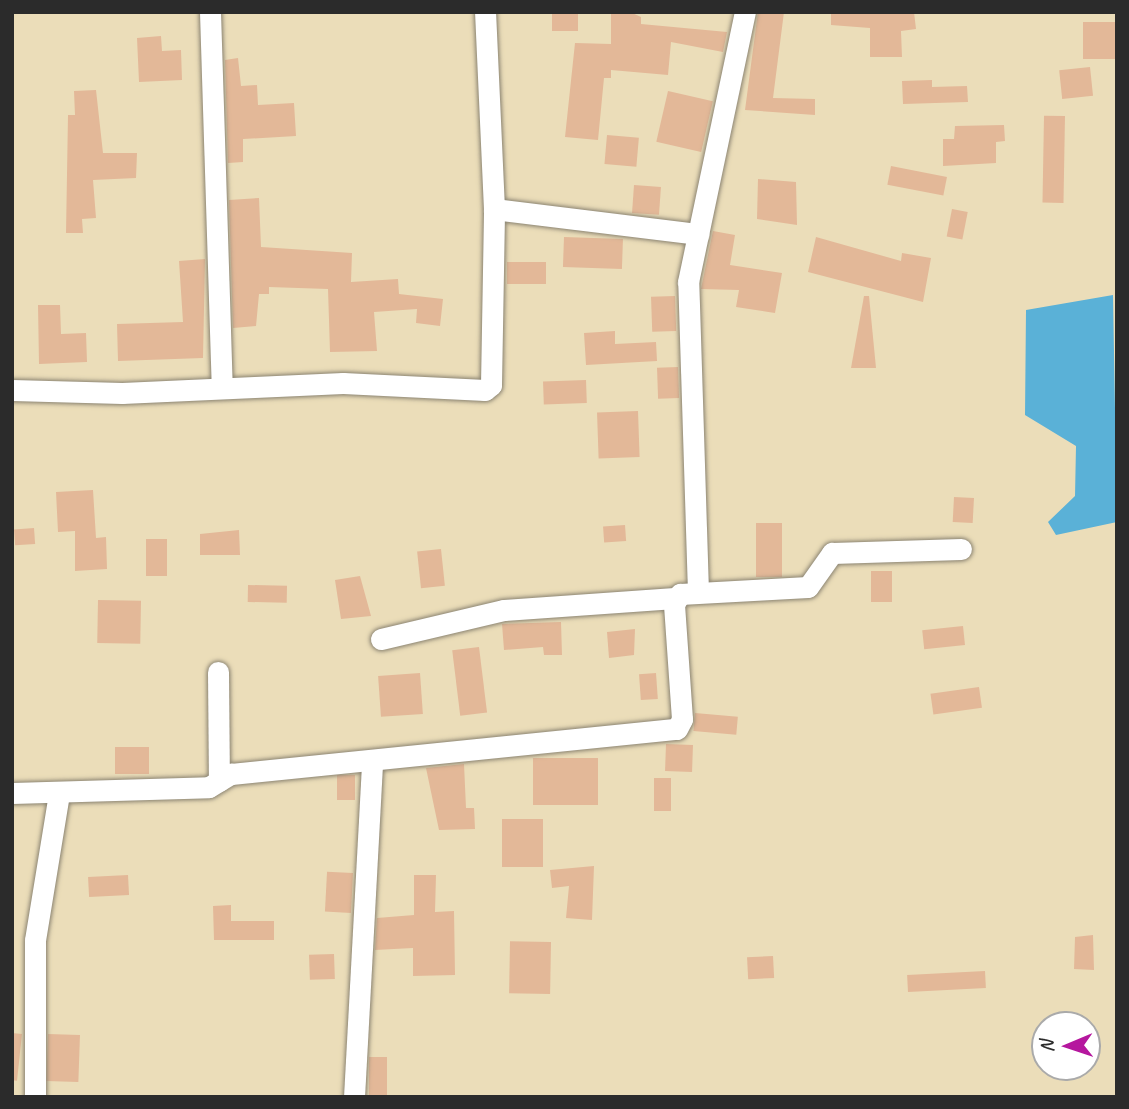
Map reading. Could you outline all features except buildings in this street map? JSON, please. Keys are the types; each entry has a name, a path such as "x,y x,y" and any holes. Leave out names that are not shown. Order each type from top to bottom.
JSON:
{"street":[{"path":"210,12 222,385"},
{"path":"12,390 122,393 222,385 485,390 491,384 494,209 485,12"},
{"path":"698,592 688,282 745,12"},
{"path":"494,209 698,234"},
{"path":"381,639 504,610 675,598 698,592 808,587 832,553 961,549"},
{"path":"12,793 209,787 231,774 677,729 682,719 675,598"},
{"path":"218,673 219,781"},
{"path":"354,1097 372,760"},
{"path":"35,1097 35,940 59,793"}],"water":[{"path":"1113,295 1117,522 1056,535 1048,522 1075,496 1076,446 1025,415 1026,310"}]}
